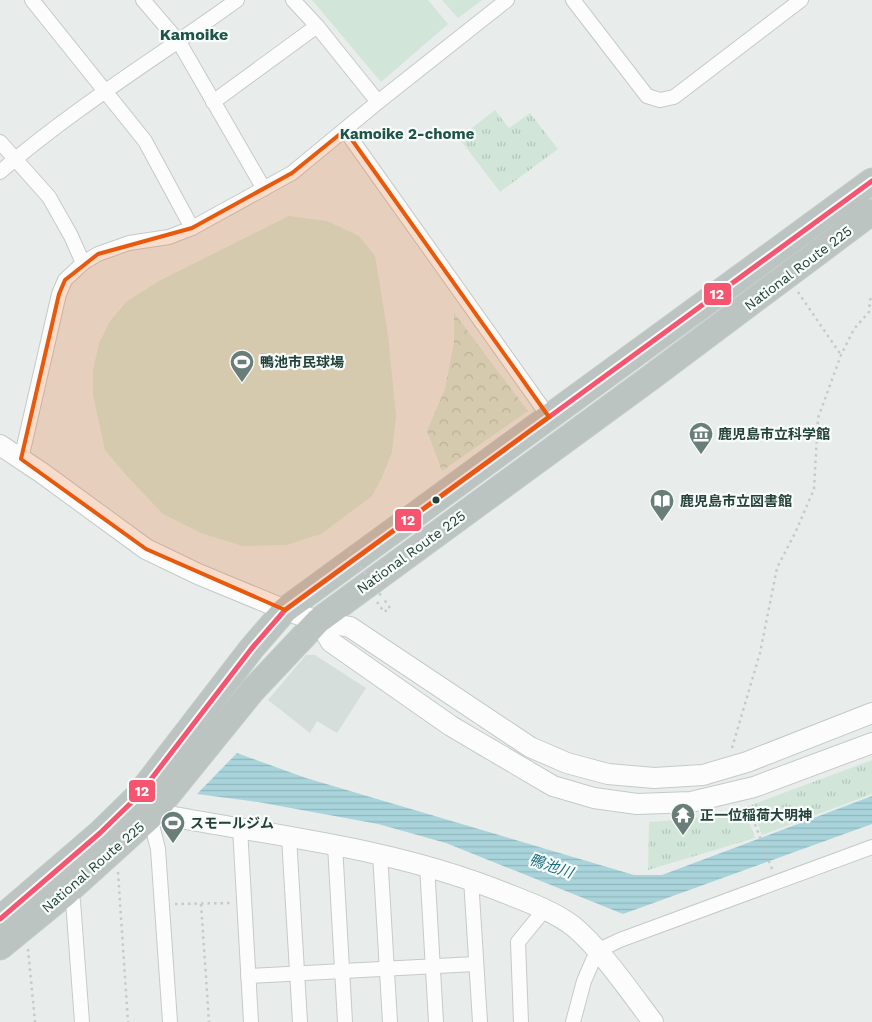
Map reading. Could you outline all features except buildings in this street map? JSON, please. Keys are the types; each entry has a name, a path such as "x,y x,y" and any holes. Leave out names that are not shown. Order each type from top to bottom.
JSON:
{"highway":[{"name":"National Route 225","path":"0,919 100,833 138,796 252,648 285,610 872,181"},
{"name":"National Route 225","path":"0,947 66,893 150,817 252,691 318,621 650,378 872,212"}],"street":[{"path":"32,0 145,142 192,228"},
{"path":"143,0 179,42 264,189"},
{"path":"0,172 105,91 179,42 237,0"},
{"path":"293,0 317,26 378,102"},
{"path":"21,459 59,294 66,280 83,264 98,254 129,244 169,237 192,228 292,173 507,0"},
{"path":"573,0 646,96 660,100 674,97 801,0"},
{"path":"213,102 317,26"},
{"path":"345,130 549,417"},
{"path":"0,142 49,197 71,236 83,264"},
{"path":"0,446 42,473 146,549 198,574 285,610 318,621 350,627 530,746 568,762 608,774 654,778 703,775 746,762 872,714"},
{"path":"318,621 331,642 451,726 553,786 594,798 637,804 691,802 754,787 872,742"},
{"path":"170,1022 158,849 150,817 169,816 380,853 471,879 545,909 572,926 597,951 653,1022"},
{"path":"240,828 251,1022"},
{"path":"289,837 300,1022"},
{"path":"335,844 345,1022"},
{"path":"573,1022 584,981 597,951 620,940 872,847"},
{"path":"380,853 390,1022"},
{"path":"427,865 436,1022"},
{"path":"471,879 480,1022"},
{"path":"66,893 73,901 82,1022"},
{"path":"521,1022 518,942 545,909"},
{"path":"248,976 475,964"}],"path":[{"path":"798,292 842,355"},
{"path":"732,748 760,653 777,568 796,531 814,489 818,418 842,355 854,329 869,312 872,297"},
{"path":"350,551 390,608 384,612 375,600"},
{"path":"746,803 772,870"},
{"path":"118,870 128,1022"},
{"path":"162,904 244,903"},
{"path":"201,904 209,1022"},
{"path":"27,942 35,1022"}],"highlighted area":[{"path":"345,130 549,417 285,610 146,549 21,459 59,294 65,280 98,254 192,228 292,173"}],"shaded area":[{"path":"306,655 315,655 366,688 337,733 317,721 310,733 268,700"}],"green space":[{"path":"312,0 428,0 448,24 381,82"},
{"path":"442,0 482,0 458,18"},
{"path":"495,110 509,128 530,113 558,149 500,192 459,138"},
{"name":"鴨池市民球場","path":"289,216 327,221 359,236 375,256 388,335 396,416 392,452 372,496 321,534 286,545 242,546 201,533 163,514 126,475 105,450 93,395 93,370 99,343 110,321 126,302 159,281"},
{"path":"454,313 528,411 442,471 427,431 445,389 454,343"},
{"path":"872,760 872,794 762,835 751,805"},
{"path":"744,808 755,838 648,870 649,822 689,819"}],"water":[{"name":"鴨池川","path":"237,753 306,778 634,875 662,875 872,796 872,824 623,914 446,843 378,824 258,802 197,794"}],"transit line":[{"name":"12","path":"0,919 100,833 138,796 252,648 285,610 872,181"}],"place":[{"name":"鴨池市民球場","path":"242,383"},
{"name":"鹿児島市立科学館","path":"701,455"},
{"name":"鹿児島市立図書館","path":"662,522"},
{"name":"正一位稲荷大明神","path":"683,836"},
{"name":"スモールジム","path":"173,844"}],"district":[{"name":"Kamoike","path":"194,34"},
{"name":"Kamoike 2-chome","path":"407,134"}]}
